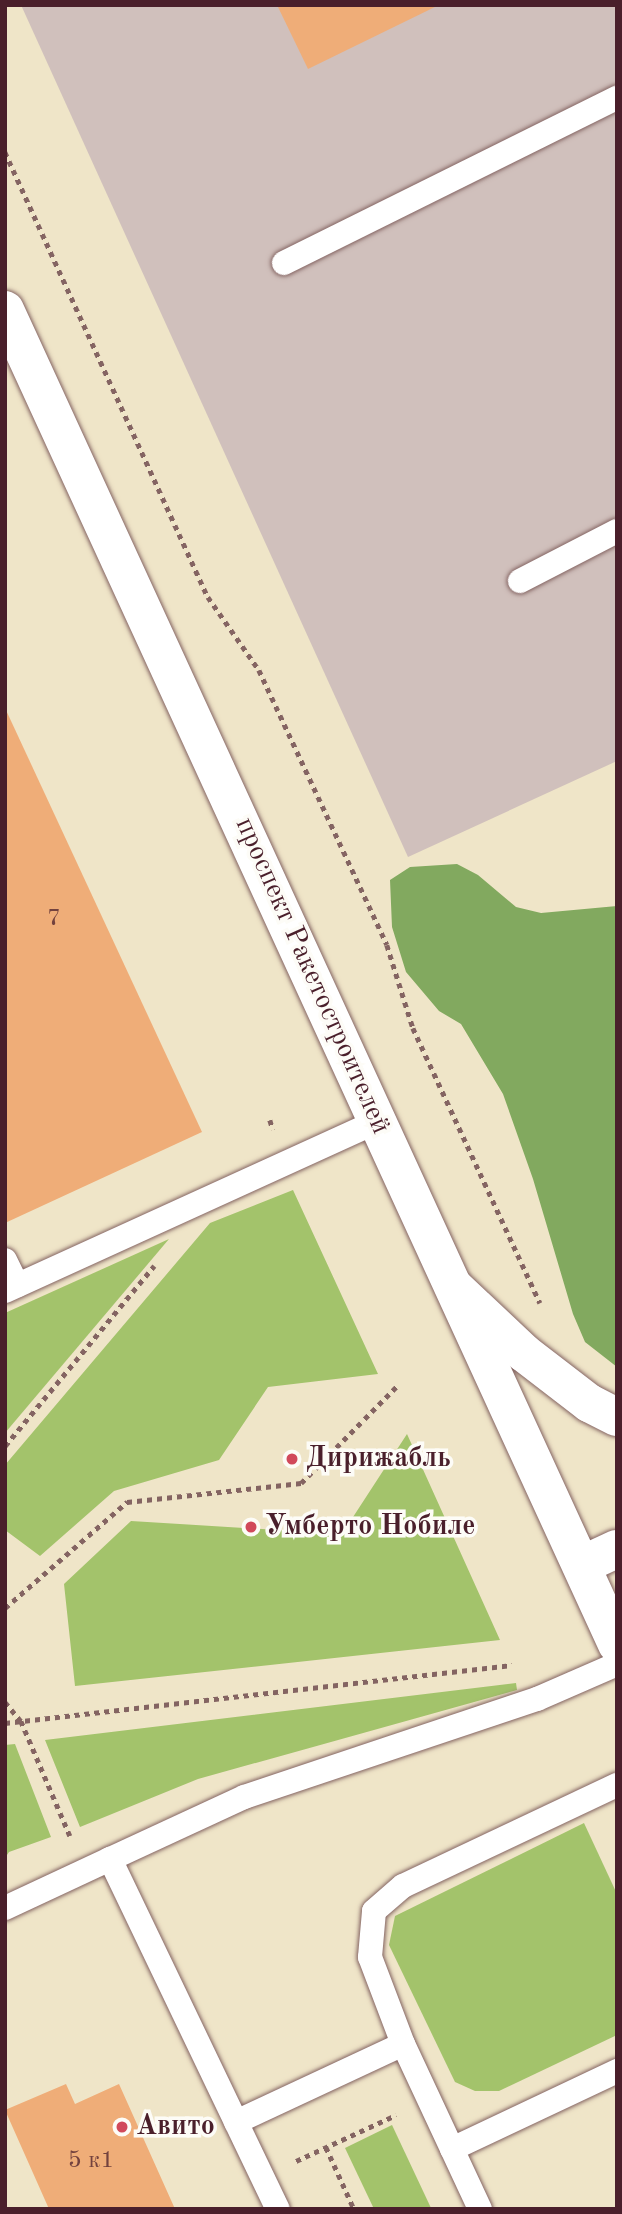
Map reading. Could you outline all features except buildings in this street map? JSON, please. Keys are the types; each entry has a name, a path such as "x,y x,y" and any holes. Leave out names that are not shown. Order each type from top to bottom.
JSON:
{"main road":[{"name":"проспект Ракетостроителей","path":"5,310 617,1644"},
{"path":"454,1287 524,1353 589,1403 617,1417"},
{"path":"582,1565 617,1549"}],"lane":[{"path":"284,262 617,98"},
{"path":"520,581 617,531"},
{"path":"5,1260 11,1288 378,1121"},
{"path":"5,1908 244,1797 537,1699 617,1664"},
{"path":"480,2209 403,2044 370,1956 374,1911 403,1886 617,1785"},
{"path":"110,1859 278,2209"},
{"path":"236,2122 403,2044"},
{"path":"452,2149 617,2071"}],"path":[{"path":"5,152 208,597 260,670 387,946 413,1028 546,1314"},
{"path":"5,1446 163,1255"},
{"path":"5,1608 127,1502 301,1483 397,1386"},
{"path":"5,1723 523,1663"},
{"path":"5,1702 21,1721 85,1871"},
{"path":"263,2176 429,2100"},
{"path":"326,2147 354,2209"}],"shaded area":[{"path":"21,5 617,5 617,761 408,857"}],"green space":[{"path":"457,864 478,875 516,907 541,913 617,906 617,1367 585,1342 573,1314 533,1179 503,1094 461,1024 439,1011 406,972 392,927 390,880 410,867"},
{"path":"293,1190 378,1374 268,1387 219,1460 114,1491 40,1556 5,1530 5,1465 210,1223"},
{"path":"169,1239 5,1433 5,1313"},
{"path":"407,1434 500,1640 75,1686 64,1584 131,1521 342,1534"},
{"path":"516,1683 517,1690 198,1779 80,1827 45,1740"},
{"path":"15,1744 51,1837 9,1852 5,1858 5,1745"},
{"path":"584,1823 617,1894 617,2035 499,2091 475,2091 455,2082 389,1945 395,1916"},
{"path":"392,2125 430,2209 374,2209 345,2148"}],"place":[{"name":"Дирижабль","path":"292,1459"},
{"name":"Умберто Нобиле","path":"251,1527"},
{"name":"Авито","path":"122,2127"}]}
